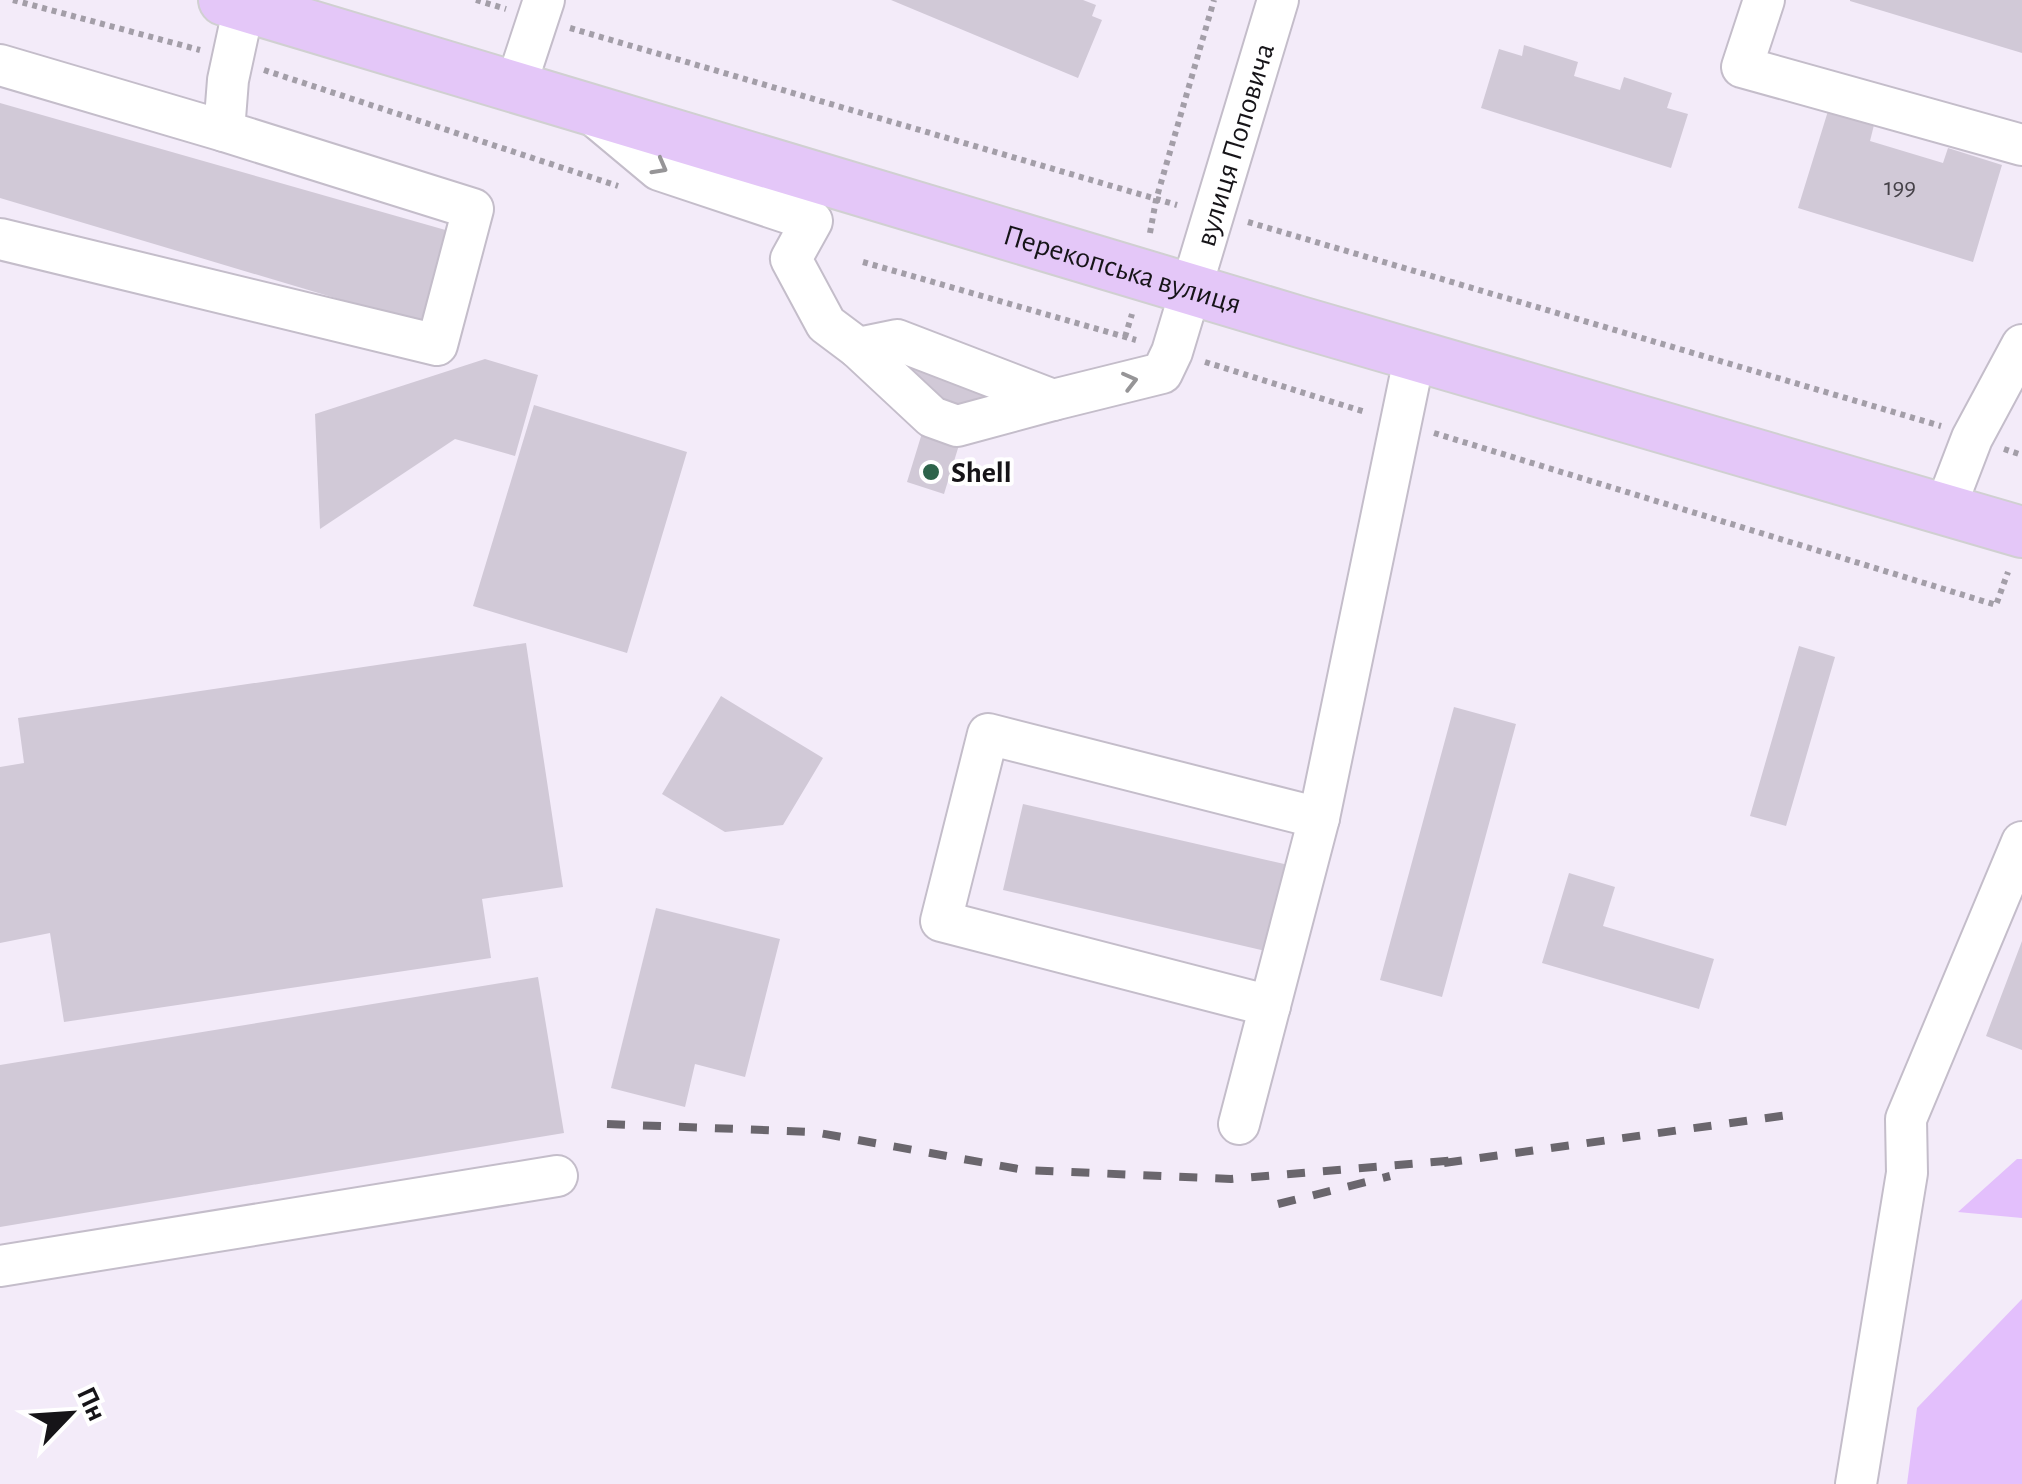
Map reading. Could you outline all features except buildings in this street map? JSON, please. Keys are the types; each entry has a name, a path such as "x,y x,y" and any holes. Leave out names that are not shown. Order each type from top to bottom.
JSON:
{"main road":[{"name":"Перекопська вулиця","path":"234,3 1944,511 2016,549"}],"street":[{"name":"вулиця Поповича","path":"1172,352 1278,0"},
{"path":"1764,0 1742,67 2022,145"},
{"path":"224,131 233,60 234,3"},
{"path":"515,88 541,9"},
{"path":"0,65 473,209 437,345 0,239"},
{"path":"584,108 659,170 812,222 791,260 826,324 858,348 932,417 957,426 1162,373 1172,352"},
{"path":"858,348 897,340 1053,400"},
{"path":"1944,511 1972,438 2022,345"},
{"path":"1239,1124 1320,818 1415,354"},
{"path":"1270,1006 941,922 988,734 1320,818"},
{"path":"1856,1484 1906,1173 1906,1119 2022,842"},
{"path":"0,1266 557,1176"}],"path":[{"path":"12,0 233,60 624,188"},
{"path":"476,0 541,9 1156,200 1214,212 1942,426 2022,456"},
{"path":"1156,200 1214,0"},
{"path":"863,262 1172,352 1996,605 2016,549"}],"shaded area":[{"path":"2017,1159 2022,1159 2022,1218 1958,1212"},
{"path":"2022,1299 2022,1484 1907,1484 1917,1408"}],"railway":[{"path":"1444,1163 1795,1114"},
{"path":"607,1124 814,1132 1024,1170 1231,1179 1457,1160"},
{"path":"1278,1204 1390,1176"}],"place":[{"name":"Shell","path":"931,472"}]}
